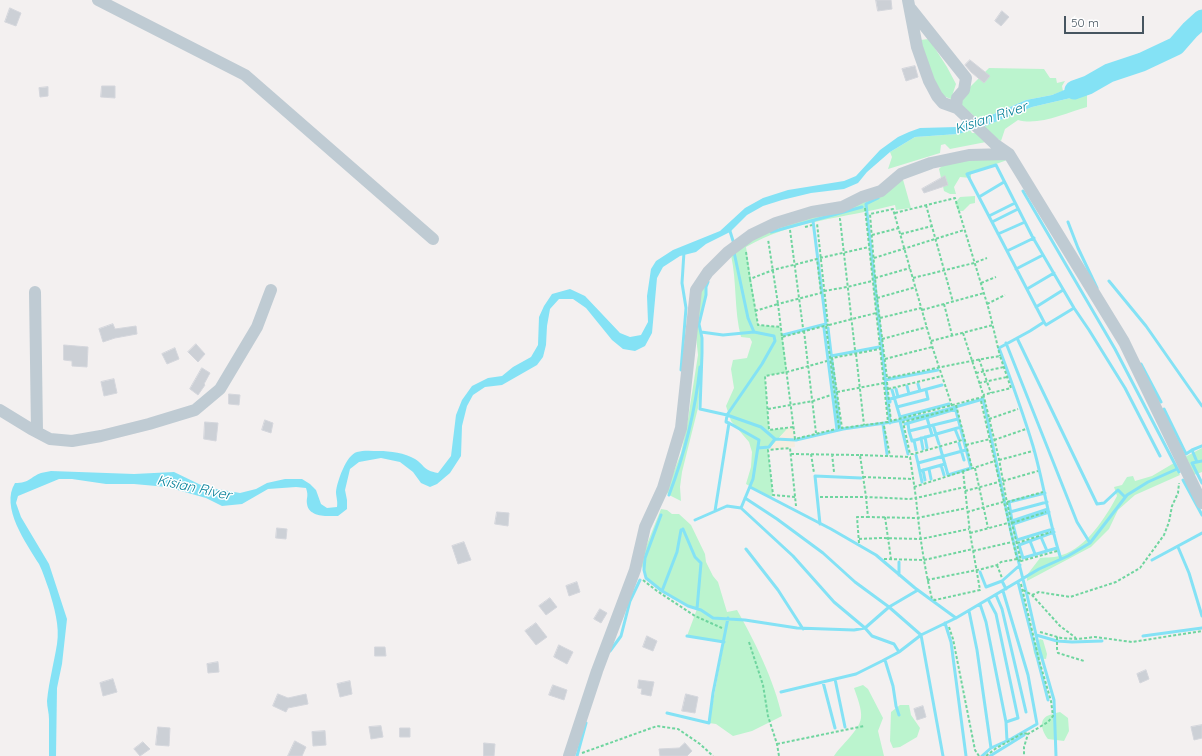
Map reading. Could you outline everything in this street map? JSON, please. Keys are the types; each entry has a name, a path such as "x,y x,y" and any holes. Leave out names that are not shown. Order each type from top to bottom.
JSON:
{"street":[{"path":"98,0 245,75 433,239"},
{"path":"908,3 917,47 929,81 937,96 943,103 956,108 996,145 1009,154 1124,342 1202,503"},
{"path":"908,3 966,78 964,90 957,98 956,108"},
{"path":"573,756 597,671 632,576 645,527 663,488 681,428 696,290 708,272 728,252 752,235 776,223 812,212 842,207 862,197 881,191 901,174 931,164 969,155 1009,154"},
{"path":"0,410 50,439 72,441 142,426 195,410 220,389 257,327 271,290"},
{"path":"35,292 37,432"}],"path":[{"path":"895,214 955,198 984,293 1000,356 1011,388 902,422 910,454 927,580 932,598 934,600 980,590 969,529 963,471"},
{"path":"864,204 880,349 888,389 891,421 953,407"},
{"path":"926,205 953,302"},
{"path":"953,407 939,368 932,346 894,209 870,214 877,298 887,378 939,368 971,360 1000,356"},
{"path":"832,220 840,219 855,350"},
{"path":"817,223 837,429"},
{"path":"804,227 812,225"},
{"path":"901,234 932,226"},
{"path":"872,235 899,228"},
{"path":"790,230 803,328"},
{"path":"874,258 964,230"},
{"path":"763,239 768,238 795,439 842,428 888,422 886,382"},
{"path":"746,247 758,325 781,327"},
{"path":"820,258 869,247"},
{"path":"913,278 974,263 987,258"},
{"path":"750,279 773,270 817,259 821,293 755,311"},
{"path":"875,278 910,268"},
{"path":"980,283 996,277"},
{"path":"824,291 847,288 872,281"},
{"path":"877,298 916,287"},
{"path":"880,318 953,302 984,293"},
{"path":"987,304 1005,295"},
{"path":"944,304 952,335"},
{"path":"782,338 876,313"},
{"path":"931,341 993,325"},
{"path":"882,339 927,327"},
{"path":"804,331 816,433"},
{"path":"963,333 989,419 1021,560"},
{"path":"884,359 932,346"},
{"path":"842,428 832,358 880,349"},
{"path":"856,354 864,425"},
{"path":"980,359 991,394"},
{"path":"793,427 769,430 765,376 827,362"},
{"path":"976,373 1004,367"},
{"path":"888,389 942,376"},
{"path":"979,383 1007,377"},
{"path":"837,392 886,382"},
{"path":"768,409 813,401 831,395"},
{"path":"981,401 1017,560"},
{"path":"956,404 966,445 980,487 988,528"},
{"path":"989,419 1018,409"},
{"path":"884,426 890,456"},
{"path":"994,440 1026,430"},
{"path":"966,445 990,439"},
{"path":"910,454 962,440"},
{"path":"795,497 773,496 768,450 790,448 796,506"},
{"path":"999,460 1033,450"},
{"path":"790,454 910,457"},
{"path":"811,454 814,473"},
{"path":"832,454 834,472"},
{"path":"860,455 868,517"},
{"path":"914,487 995,461"},
{"path":"1032,595 1039,592 1070,597 1116,582 1140,568 1164,535 1169,522 1172,506 1178,493 1180,480 1186,469"},
{"path":"1003,481 1038,471"},
{"path":"863,477 913,479"},
{"path":"965,491 999,482"},
{"path":"820,497 910,499 965,487"},
{"path":"967,512 1043,492"},
{"path":"859,543 857,517 918,518 967,508"},
{"path":"1012,523 1046,512"},
{"path":"885,518 891,560"},
{"path":"970,533 1008,523"},
{"path":"859,539 921,539 969,529"},
{"path":"1017,543 1051,532"},
{"path":"884,560 924,560 1012,542"},
{"path":"927,580 977,570 997,565 1001,562 1021,560 1057,551"},
{"path":"997,565 1002,578"},
{"path":"632,576 644,580 657,591 695,616 722,628"},
{"path":"986,756 995,749 1024,733 1028,734 1048,722 1053,716 1051,701 1039,660 1021,584"},
{"path":"1023,590 1032,595 1060,626 1077,639"},
{"path":"949,628 953,639 975,750 980,756"},
{"path":"1040,632 1057,637 1077,639 1095,637 1132,642 1202,631"},
{"path":"1057,637 1058,653 1084,661"},
{"path":"749,642 763,685 768,716 777,744 779,756"},
{"path":"573,756 658,726 678,729 700,744 713,756"},
{"path":"777,744 864,726"},
{"path":"1024,756 1024,747 1028,734"}],"green space":[{"path":"929,39 956,84 951,99 943,96 934,83 920,40"},
{"path":"989,68 1044,69 1050,78 1056,78 1057,83 1065,81 1062,86 1063,91 1052,95 1026,100 977,121 972,114 958,104 967,90"},
{"path":"1087,90 1087,107 1044,120 1018,120 1005,129 1001,141 986,131 983,127 1032,107 1075,97"},
{"path":"970,130 986,142 950,149 945,144 941,145 940,153 888,169 892,157 890,152 915,137 958,134"},
{"path":"953,154 1010,159 971,173 971,178 960,177 954,187 956,194 950,194 944,191 939,169"},
{"path":"902,176 911,208 896,210 895,205 818,221 781,231 746,247 758,325 781,327 787,372 765,376 769,430 788,428 768,450 773,495 771,498 746,484 751,467 752,452 749,442 731,421 726,406 734,388 731,369 733,360 747,358 752,342 750,338 741,337 737,317 731,255 751,238 813,216"},
{"path":"975,196 975,203 970,204 963,211 958,211 955,203 960,197"},
{"path":"711,276 706,287 706,295 699,324 702,338 702,366 698,408 682,472 680,487 681,501 666,492 681,453 687,425 698,355 694,318 698,290"},
{"path":"1202,448 1202,472 1194,475 1185,457"},
{"path":"1174,463 1180,475 1135,495 1118,510 1109,529 1091,547 1027,581 1027,575 1040,558 1060,556 1079,546 1087,539 1101,522 1117,496 1114,487 1122,485 1127,477 1133,476 1135,481 1152,476"},
{"path":"661,509 667,510 672,514 679,514 691,525 705,554 706,562 713,576 718,582 727,612 737,610 769,675 779,702 782,716 752,731 733,736 716,724 709,723 724,642 687,636 697,609 688,606 662,591 646,578 641,563"},
{"path":"1040,639 1043,640 1047,654 1046,659 1036,658 1034,652 1034,646"},
{"path":"863,685 868,689 883,718 878,731 884,756 834,756 860,723 861,711 854,688"},
{"path":"900,705 909,705 911,715 920,728 917,737 900,747 893,748 890,741 891,712"},
{"path":"1060,712 1068,718 1069,731 1064,741 1048,739 1044,734 1042,727 1044,718"}],"sand":[{"path":"793,427 795,447 768,450 788,428"}],"water":[{"path":"1096,77 1097,83 1075,97 1032,107 983,127 958,134 915,137 890,152 867,172 858,183 844,189 811,193 782,200 763,206 747,215 730,232 706,244 696,252 680,256 663,267 657,278 652,333 645,346 635,351 623,349 612,340 586,308 573,299 559,299 550,309 546,345 543,357 537,365 502,385 485,387 473,395 467,406 462,426 461,456 450,473 437,484 430,487 421,483 413,472 400,462 381,458 359,462 350,469 345,490 347,509 338,516 325,516 311,512 307,504 306,488 296,487 268,489 242,504 222,506 206,498 167,487 134,484 106,484 72,479 59,479 18,496 16,503 21,517 49,564 67,619 62,664 57,688 56,756 49,756 49,719 47,701 58,630 55,610 42,570 16,525 11,503 11,493 15,483 27,481 41,473 51,471 134,474 174,472 205,487 240,493 256,489 267,483 285,479 302,479 316,490 321,504 327,508 337,507 336,492 340,476 349,458 357,452 383,451 402,454 415,459 429,471 438,473 451,456 456,415 462,400 472,386 488,378 502,376 513,367 531,357 538,345 539,317 552,294 570,289 585,296 620,333 630,337 641,335 648,322 647,296 651,269 656,261 673,250 720,231 745,208 763,198 788,190 844,181 856,176 880,150 898,137 909,132 920,128 957,127 980,120 1026,100 1052,95"}],"building":[{"path":"876,0 891,0 892,9 878,11"},
{"path":"10,8 21,13 16,26 5,22"},
{"path":"1002,11 1009,17 1001,26 995,21"},
{"path":"970,60 990,76 984,83 965,65"},
{"path":"915,66 918,77 906,81 902,69"},
{"path":"102,86 115,86 115,98 101,97"},
{"path":"48,87 48,96 40,97 39,88"},
{"path":"945,176 948,185 924,193 922,189"},
{"path":"113,324 115,329 136,326 137,334 103,342 99,329"},
{"path":"196,344 205,354 198,362 188,352"},
{"path":"64,345 88,347 87,367 72,366 72,361 64,360"},
{"path":"175,348 179,359 167,364 162,354"},
{"path":"202,368 210,373 204,384 205,385 198,395 190,389"},
{"path":"114,379 117,393 104,396 101,382"},
{"path":"229,394 240,395 239,405 229,404"},
{"path":"265,420 273,423 271,433 262,430"},
{"path":"205,422 218,423 216,441 204,439"},
{"path":"497,512 509,513 508,526 495,524"},
{"path":"277,528 287,529 286,539 276,538"},
{"path":"464,542 471,560 458,564 452,546"},
{"path":"577,582 580,592 569,596 566,586"},
{"path":"550,598 557,607 546,615 539,606"},
{"path":"600,609 607,613 601,623 594,619"},
{"path":"536,623 547,637 536,645 525,631"},
{"path":"647,636 657,641 653,651 643,647"},
{"path":"559,645 573,652 567,664 554,657"},
{"path":"375,647 385,647 386,656 375,656"},
{"path":"218,662 219,672 208,673 207,664"},
{"path":"1146,670 1149,679 1140,683 1137,674"},
{"path":"113,679 117,692 103,696 100,683"},
{"path":"639,680 654,682 651,696 641,694 642,689 638,688"},
{"path":"350,681 352,694 340,697 337,684"},
{"path":"553,685 567,690 564,700 549,695"},
{"path":"278,694 288,698 306,694 308,704 288,708 286,712 273,706"},
{"path":"686,694 698,697 695,713 682,711"},
{"path":"923,706 926,717 917,720 914,709"},
{"path":"1202,725 1202,738 1194,740 1191,727"},
{"path":"381,726 383,737 371,739 369,727"},
{"path":"158,727 170,728 169,746 156,745"},
{"path":"400,728 410,728 410,737 400,737"},
{"path":"325,731 326,745 313,746 312,732"},
{"path":"295,741 306,747 302,756 288,756"},
{"path":"143,742 150,749 140,756 134,749"},
{"path":"484,743 495,744 494,756 484,756"},
{"path":"685,743 692,751 687,756 660,756 659,749 679,748"}],"waterway":[{"name":"Kisian River","path":"1074,90 1088,85 1109,73 1142,62 1176,46 1202,19"},
{"path":"1044,322 967,174 996,165 1032,236 1074,308 1125,388 1160,456"},
{"path":"979,197 1004,182"},
{"path":"1023,191 1115,349 1179,472"},
{"path":"878,198 866,204 890,423"},
{"path":"989,216 1015,203"},
{"path":"771,232 862,207"},
{"path":"992,222 1018,209"},
{"path":"783,335 826,324 813,221"},
{"path":"998,234 1025,222"},
{"path":"1068,222 1078,248 1097,288"},
{"path":"729,228 734,244"},
{"path":"1007,251 1034,238"},
{"path":"681,370 686,308 682,283 684,252"},
{"path":"715,511 729,423 726,422 727,415 762,364 775,341 774,336 754,332 748,318 734,252"},
{"path":"1016,269 1043,255"},
{"path":"1027,289 1054,273"},
{"path":"1109,281 1146,326 1202,406"},
{"path":"708,282 699,324 702,338 700,409 727,415 761,427 775,439 796,440 843,429 892,422 931,414 983,399 1011,532 1039,648 1054,700 1056,756"},
{"path":"1036,307 1063,290"},
{"path":"1061,559 1053,532 1033,446 999,348 1044,322 1046,325 1074,308"},
{"path":"824,328 837,430"},
{"path":"828,328 840,429"},
{"path":"701,332 723,335 754,332"},
{"path":"1017,338 1097,504 1104,503 1118,490 1125,497"},
{"path":"1006,343 1077,522 1090,543"},
{"path":"831,356 879,347"},
{"path":"1141,364 1161,402"},
{"path":"669,495 689,432 700,367"},
{"path":"885,380 938,370"},
{"path":"918,384 920,391"},
{"path":"887,402 890,402 890,399 942,385"},
{"path":"907,386 909,394"},
{"path":"896,389 898,397"},
{"path":"892,390 900,417 949,404"},
{"path":"897,407 928,399 926,390"},
{"path":"940,447 948,475 971,468 955,407"},
{"path":"905,424 956,409"},
{"path":"1164,409 1186,454 1192,450 1197,462"},
{"path":"927,418 932,435"},
{"path":"908,423 909,431 958,419"},
{"path":"900,421 908,454"},
{"path":"729,423 759,440 753,479 741,508"},
{"path":"883,424 887,454"},
{"path":"933,425 939,444"},
{"path":"909,431 912,441 961,427"},
{"path":"955,429 959,439"},
{"path":"925,437 927,448"},
{"path":"921,438 923,449"},
{"path":"758,448 769,447 775,439"},
{"path":"914,440 916,450"},
{"path":"959,443 964,460"},
{"path":"1192,450 1202,446"},
{"path":"922,482 918,463 966,450"},
{"path":"916,455 918,463"},
{"path":"1202,461 1192,463 1202,483"},
{"path":"920,471 945,464"},
{"path":"941,465 944,475"},
{"path":"929,469 931,479"},
{"path":"781,692 856,674 899,652 921,635 956,618 1039,569 1068,556 1090,543 1127,495 1148,482 1177,469"},
{"path":"923,470 925,480"},
{"path":"820,524 815,476 861,478"},
{"path":"1183,480 1202,515"},
{"path":"750,487 831,529 876,555 915,588 956,618"},
{"path":"1045,493 1009,502 1012,521 1048,509"},
{"path":"745,498 777,519 823,553 855,582 889,607 921,635 943,756"},
{"path":"1010,512 1047,502"},
{"path":"695,520 727,506 741,508 793,556 834,602 865,628 889,607 918,590"},
{"path":"1049,512 1013,524 1017,540 1053,529"},
{"path":"661,515 645,558 644,570 646,578 662,591 688,606 701,610 713,618 745,620 797,628 854,630 865,628 872,636 894,644 899,652"},
{"path":"683,529 695,557 701,563 697,609"},
{"path":"662,591 677,552 681,530"},
{"path":"1054,532 1019,545 1023,558 1057,548"},
{"path":"1152,560 1202,533"},
{"path":"1041,537 1047,551"},
{"path":"1030,541 1035,554"},
{"path":"1178,547 1189,573 1202,616"},
{"path":"746,549 778,590 803,629"},
{"path":"899,562 899,575"},
{"path":"1002,581 1020,565"},
{"path":"980,572 986,587 1002,581 1006,589"},
{"path":"610,651 621,636 630,601 640,580"},
{"path":"1018,582 1048,700"},
{"path":"991,748 1011,739 1037,724 1028,675 1003,591"},
{"path":"996,595 1002,609 1026,712"},
{"path":"988,599 996,614 1018,718 1006,722"},
{"path":"980,604 986,622 1006,722 1007,741"},
{"path":"969,611 977,650 991,748 982,756"},
{"path":"667,713 709,723 713,693 728,618"},
{"path":"945,623 951,642 966,756"},
{"path":"1143,636 1202,628"},
{"path":"1036,635 1057,641 1102,641"},
{"path":"687,636 724,642"},
{"path":"885,660 893,686 899,715"},
{"path":"835,679 845,727"},
{"path":"823,682 835,728"},
{"path":"577,756 586,723"},
{"path":"990,756 1024,735"}]}
